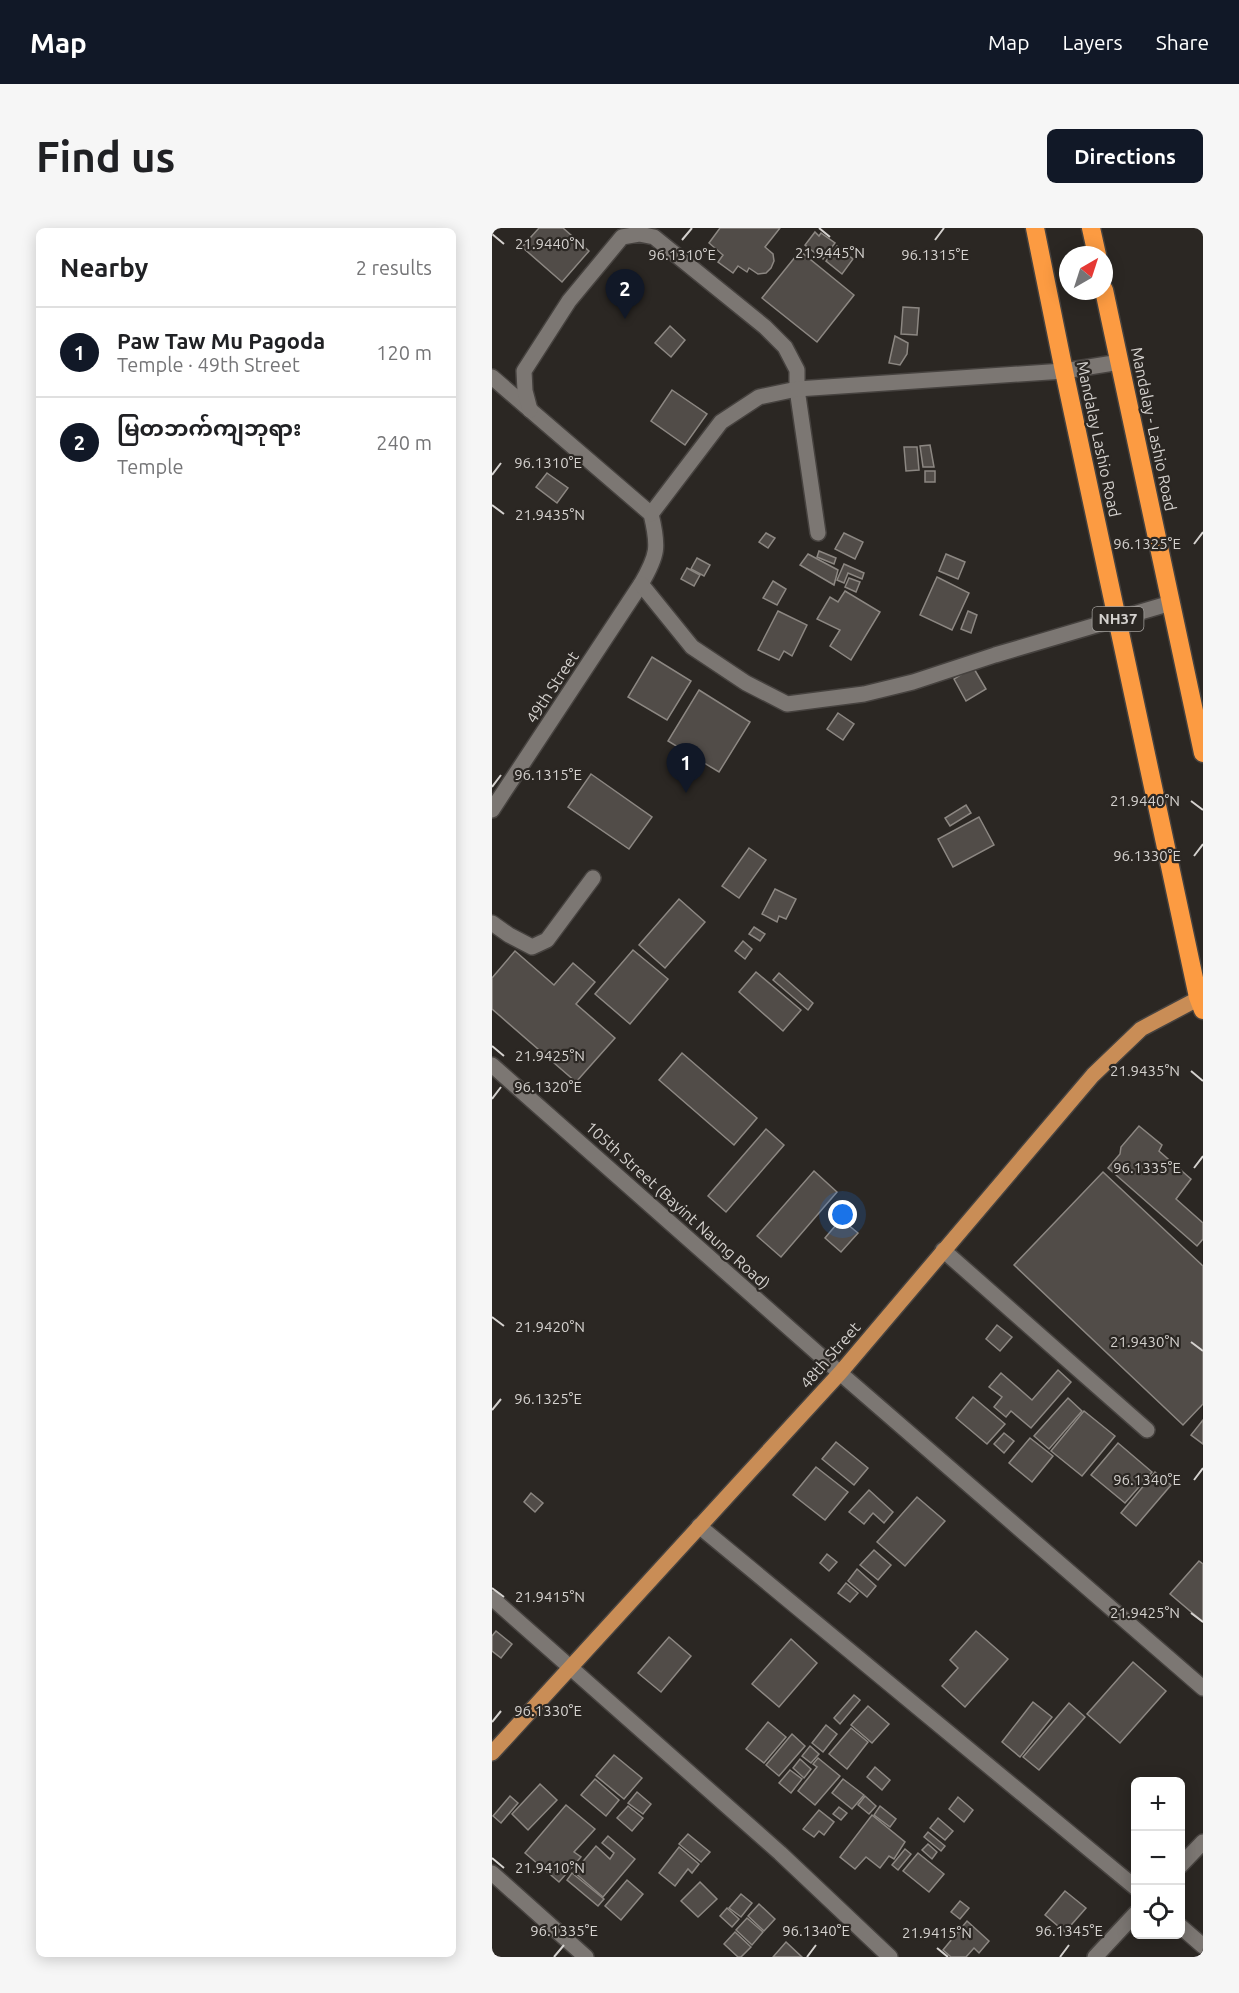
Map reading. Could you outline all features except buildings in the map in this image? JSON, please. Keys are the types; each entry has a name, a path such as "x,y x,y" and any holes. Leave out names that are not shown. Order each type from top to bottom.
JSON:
{"highway":[{"name":"Mandalay Lashio Road","path":"1035,228 1201,1001"},
{"path":"1091,228 1095,246"},
{"name":"Mandalay - Lashio Road","path":"1106,300 1203,753"}],"main road":[{"name":"48th Street","path":"492,1753 840,1373 1093,1075 1141,1029 1201,1001"}],"street":[{"path":"530,410 525,391 524,371 569,301 622,237 639,234 654,237 765,327 785,347 797,370 796,389 818,533"},
{"path":"492,377 651,514 721,422 759,397 796,389 1064,371 1120,362"},
{"name":"49th Street","path":"492,810 641,585 653,563 657,541 651,514"},
{"path":"641,585 692,646 746,683 787,704 864,694 913,682 995,654 1171,603"},
{"path":"492,923 532,947 547,940 593,878"},
{"name":"105th Street (Bayint Naung Road)","path":"492,1065 840,1373 1203,1688"},
{"path":"943,1250 1147,1430"},
{"path":"699,1526 1132,1885"},
{"path":"492,1598 780,1853 890,1957"},
{"path":"1185,1861 1203,1842"},
{"path":"492,1873 586,1957"},
{"path":"1095,1957 1131,1918"},
{"path":"1185,1930 1203,1946"}],"place":[{"name":"မြတဘက်ကျဘုရား","path":"625,319"},
{"name":"Paw Taw Mu Pagoda","path":"686,793"}]}
